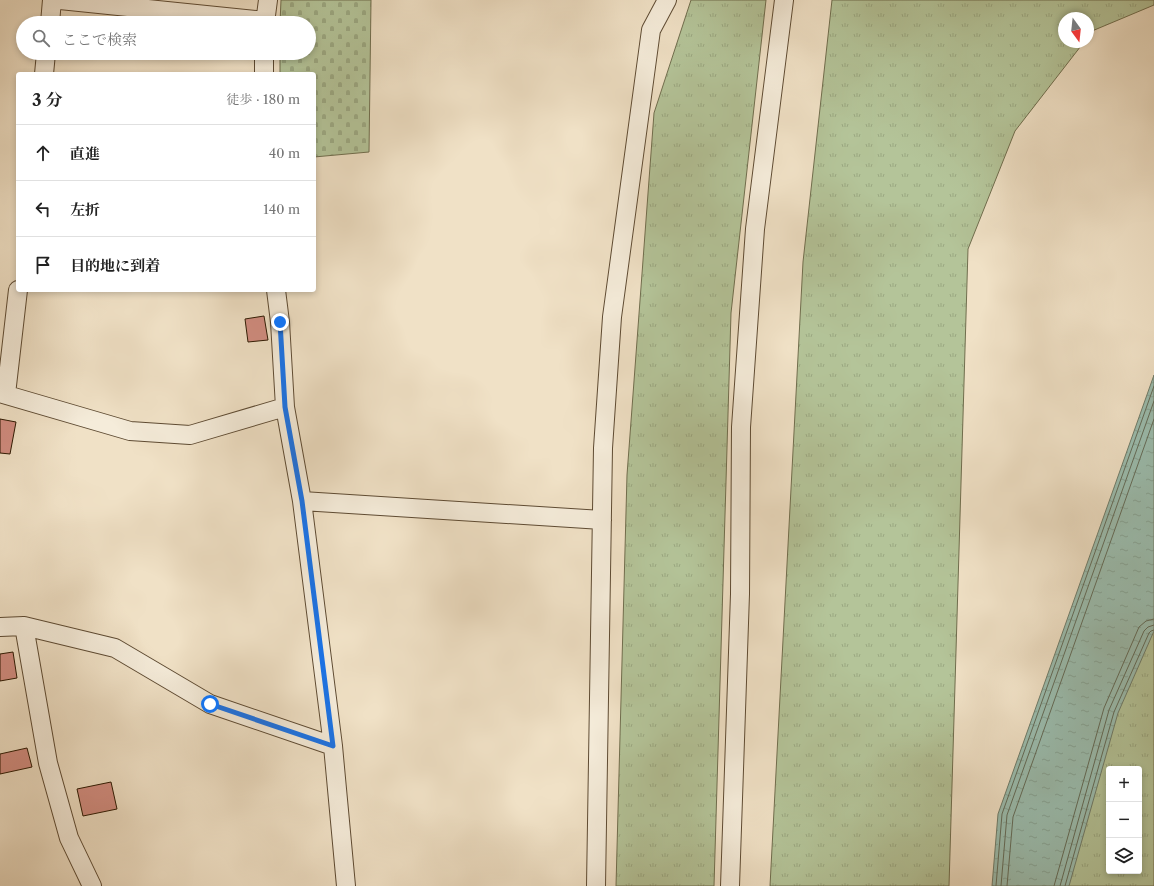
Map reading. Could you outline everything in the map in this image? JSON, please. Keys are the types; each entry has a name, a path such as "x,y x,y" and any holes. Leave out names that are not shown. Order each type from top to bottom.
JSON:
{"street":[{"path":"51,16 52,0"},
{"path":"60,0 209,16"},
{"path":"266,16 268,0"},
{"path":"596,886 603,448 612,317 651,30 667,0"},
{"path":"730,886 740,594 741,427 755,229 784,0"},
{"path":"44,72 45,60"},
{"path":"264,60 264,72"},
{"path":"18,292 3,393 130,431 190,436 285,407"},
{"path":"276,292 280,322 285,407 302,501 333,746 346,886"},
{"path":"302,501 602,520"},
{"path":"0,627 24,626 115,648 210,704 333,746"},
{"path":"24,626 48,763 69,838 92,886"}],"green space":[{"path":"281,0 371,0 369,152 316,157 316,72 280,72 280,60 316,60 316,16 280,16"},
{"path":"691,0 766,0 731,313 714,886 616,886 627,475 654,113"},
{"path":"832,0 1154,0 1154,5 1094,30 1094,12 1058,12 1058,48 1079,48 1015,131 968,249 949,886 770,886 803,262"},
{"path":"1154,504 1154,886 1040,886"}],"water":[{"path":"1154,375 1154,631 1118,713 1069,886 992,886 998,814"}],"building":[{"path":"264,316 268,340 248,342 245,319"},
{"path":"0,419 16,422 10,454 0,453"},
{"path":"13,652 17,678 0,681 0,654"},
{"path":"27,748 32,767 0,774 0,754"},
{"path":"111,782 117,809 83,816 77,789"}],"route":[{"path":"210,704 333,746 302,501 285,407 280,322"}]}
